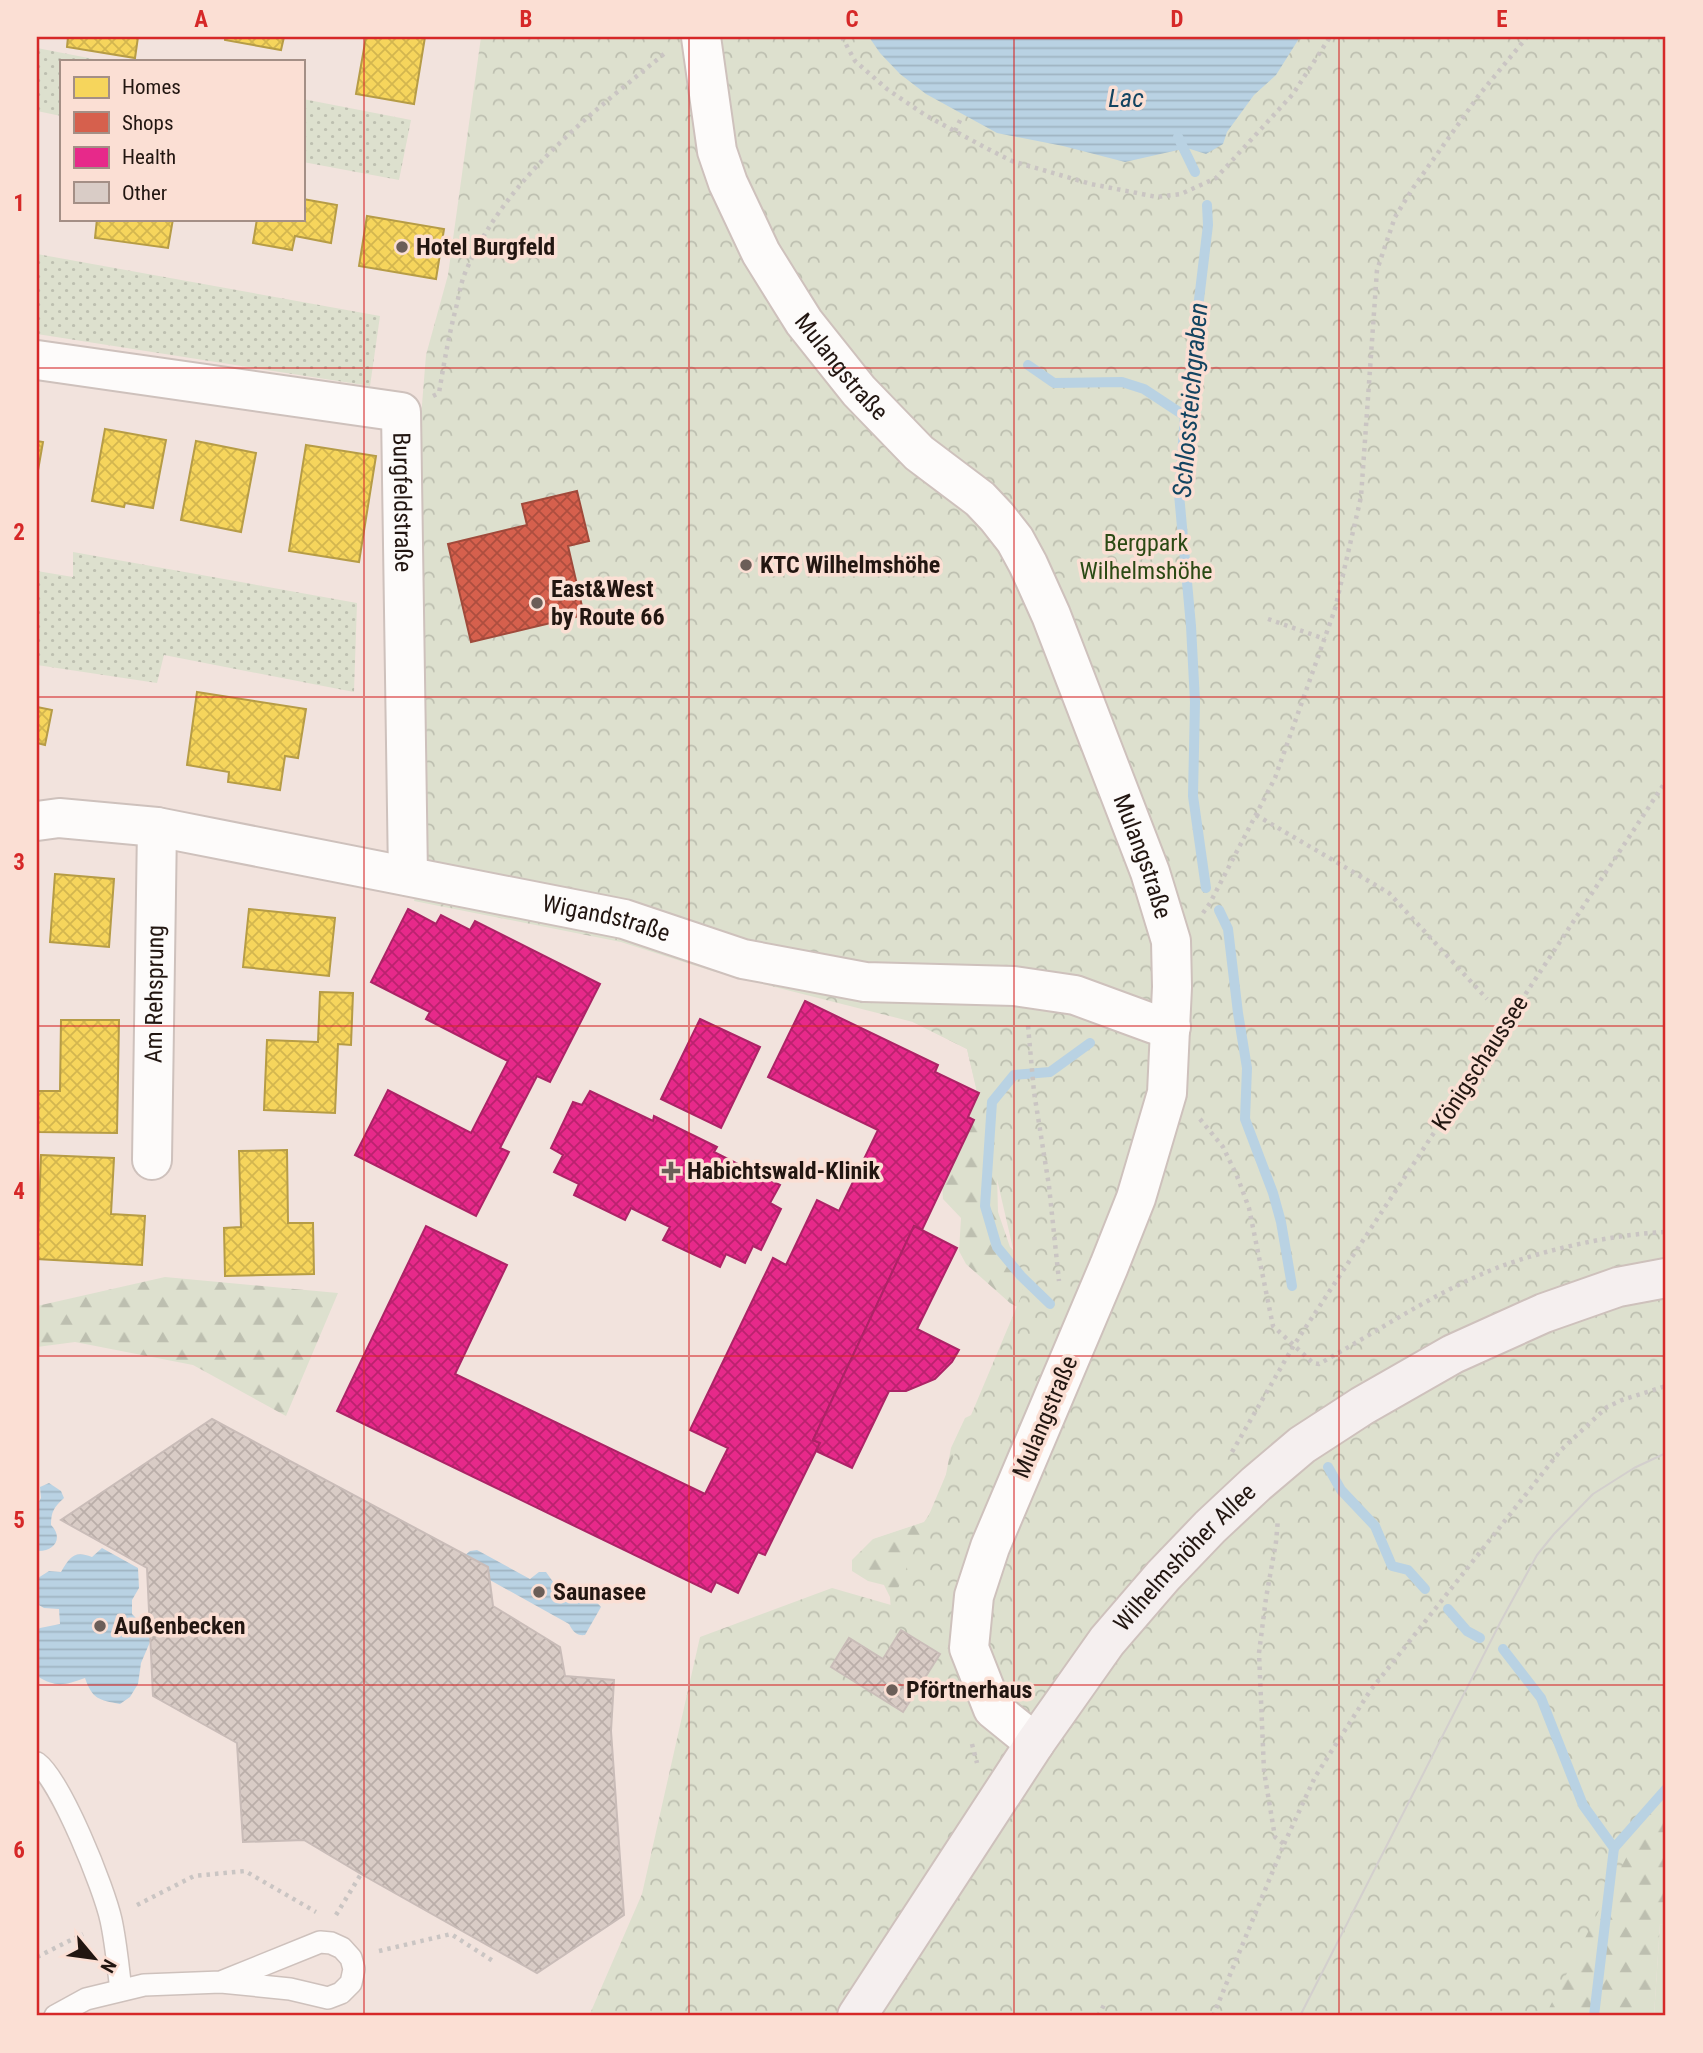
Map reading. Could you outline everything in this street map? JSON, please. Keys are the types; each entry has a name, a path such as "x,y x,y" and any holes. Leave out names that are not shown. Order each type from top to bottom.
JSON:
{"main road":[{"name":"Wilhelmshöher Allee","path":"857,2016 1035,1744 1107,1642 1163,1576 1210,1527 1256,1485 1302,1445 1362,1406 1454,1354 1544,1313 1618,1287 1666,1278"}],"street":[{"name":"Mulangstraße","path":"685,43 728,183 756,243 804,322 859,391 919,453 980,499 997,517 1015,540 1028,564 1051,615 1150,873 1171,941 1171,1027 1167,1094 1136,1198 990,1547 974,1596 969,1648 993,1709 1035,1744"},
{"name":"Burgfeldstraße","path":"37,360 401,412 408,876"},
{"name":"Wigandstraße","path":"37,821 59,818 157,827 624,919 743,959 864,982 1014,986 1075,995 1154,1024 1171,1027"},
{"name":"Am Rehsprung","path":"152,1160 157,827"}],"lane":[{"path":"37,1763 42,1766 60,1796 95,1870 111,1919 121,1990"},
{"path":"55,2016 86,1999 144,1985 221,1982 290,1989 328,1998 341,1993 351,1983 354,1969 351,1958 342,1948 320,1942 221,1982"}],"path":[{"path":"842,37 855,61 887,89 925,115 1012,161 1091,184 1157,197 1181,194 1216,178 1293,94 1329,37"},
{"path":"1171,941 1189,933 1210,903 1275,778 1335,609 1361,497 1377,270 1387,236 1413,188 1479,94 1527,37"},
{"path":"401,412 439,393 447,344 464,275 486,230 501,209 524,180 574,128 685,43"},
{"path":"954,131 962,116"},
{"path":"1268,619 1325,639"},
{"name":"Königschaussee","path":"1256,1485 1231,1451 1294,1345 1666,781"},
{"path":"1256,815 1390,893 1487,999"},
{"path":"1030,1051 1049,1186 1060,1294"},
{"path":"1167,1094 1190,1106 1223,1147 1249,1209 1273,1326 1313,1363 1319,1364 1448,1291 1499,1267 1556,1250 1666,1232"},
{"path":"1213,2016 1284,1844 1315,1777 1370,1691 1561,1450 1607,1407 1666,1386"},
{"path":"1256,1485 1278,1512 1259,1653 1264,1771 1275,1837 1284,1844"},
{"path":"972,1744 978,1767"},
{"path":"37,1957 194,1876 246,1871 332,1922"},
{"path":"320,1942 361,1874"},
{"path":"351,1958 451,1934 493,1961"},
{"path":"1098,2016 1104,2005"}],"green space":[{"name":"Bergpark Wilhelmshöhe","path":"481,37 1666,37 1666,1780 1545,2016 589,2016 642,1894 700,1637 832,1588 891,1605 1023,1292 967,1049 913,1022 712,971 621,942 414,901 421,873 421,417 426,355 448,275"},
{"path":"37,48 99,60 60,60 60,116 37,111"},
{"path":"304,99 411,120 399,180 304,162"},
{"path":"37,254 380,316 370,386 37,334"},
{"path":"73,552 357,603 354,692 164,655 157,683 37,665 37,571 73,577"},
{"path":"913,1022 1010,1024 996,1135 998,1212 1010,1247 1039,1274 1035,1316 1010,1303 966,1264 959,1251 961,1218 943,1199 942,1183 978,1095 967,1049"},
{"path":"165,1277 338,1293 286,1416 193,1365 75,1342 37,1347 37,1306"},
{"path":"990,1406 891,1612 890,1597 884,1585 868,1581 852,1571 852,1560 873,1539 924,1522 942,1496 951,1448 965,1418"},
{"path":"1666,1662 1666,1926 1660,1924 1654,2016 1515,2016"},
{"path":"1660,1924 1666,1926 1666,2016 1654,2016"}],"water":[{"name":"Lac","path":"869,37 1300,37 1276,75 1254,95 1227,132 1223,144 1206,154 1187,148 1125,162 997,133 926,94 900,74"},
{"path":"49,1483 61,1491 64,1498 55,1507 52,1517 51,1525 57,1539 52,1547 37,1551 37,1505 41,1498 40,1487"},
{"name":"Außenbecken","path":"102,1548 138,1568 139,1588 132,1600 132,1614 140,1622 149,1623 150,1642 141,1663 138,1684 130,1697 120,1704 97,1697 90,1690 85,1678 61,1684 37,1676 37,1630 60,1624 59,1609 44,1608 37,1604 38,1578 49,1571 61,1572 73,1556 81,1554 92,1557"},
{"name":"Saunasee","path":"477,1550 530,1579 539,1572 546,1572 556,1586 581,1599 593,1598 601,1607 585,1635 577,1634 569,1624 472,1570 463,1557 470,1551"}],"building: Homes":[{"path":"68,37 138,37 135,58 67,47"},
{"path":"225,37 284,37 281,50 225,40"},
{"path":"366,37 425,37 414,104 356,94"},
{"path":"304,199 337,205 331,243 295,236 292,250 253,243 257,220 304,220"},
{"name":"Hotel Burgfeld","path":"367,216 444,229 436,279 359,266"},
{"path":"97,220 173,220 168,248 95,238"},
{"path":"105,429 166,440 153,508 125,503 124,507 92,501"},
{"path":"37,441 43,442 37,476"},
{"path":"196,441 256,453 241,532 181,520"},
{"path":"306,445 376,456 359,562 289,551"},
{"path":"197,692 306,709 298,758 285,756 280,790 228,782 229,772 187,765"},
{"path":"37,707 52,710 45,745 37,743"},
{"path":"55,874 114,879 109,947 50,942"},
{"path":"249,909 335,918 329,976 243,967"},
{"path":"320,992 353,993 351,1045 338,1044 335,1113 264,1110 267,1040 318,1042"},
{"path":"61,1020 119,1020 117,1133 38,1132 38,1091 60,1091"},
{"path":"287,1150 288,1223 313,1223 314,1274 225,1276 224,1228 241,1227 239,1151"},
{"path":"41,1155 114,1158 111,1214 145,1216 142,1265 37,1259"}],"building: Shops":[{"path":"577,491 589,541 568,546 584,615 471,642 448,544 527,525 522,504"}],"building: Health":[{"path":"408,909 436,924 441,915 470,930 475,921 600,984 550,1082 537,1076 500,1148 509,1152 476,1216 355,1155 388,1090 471,1133 508,1061 426,1019 430,1012 371,982"},
{"path":"805,1001 938,1065 935,1072 979,1093 968,1117 974,1120 922,1230 914,1226 813,1440 820,1443 765,1555 758,1552 738,1593 716,1582 711,1592 337,1411 426,1226 507,1265 455,1374 705,1494 728,1448 690,1430 773,1258 786,1265 817,1200 839,1211 878,1130 768,1077"},
{"path":"700,1019 760,1047 721,1128 661,1099"},
{"path":"590,1091 653,1121 654,1116 717,1147 714,1152 780,1185 770,1203 781,1209 761,1250 753,1246 745,1263 726,1254 720,1267 663,1240 670,1227 631,1208 625,1220 574,1195 579,1184 554,1172 563,1155 551,1148 573,1102 582,1105"},
{"path":"914,1226 957,1248 917,1329 959,1350 952,1362 935,1379 906,1391 889,1391 852,1468 816,1451 820,1443 813,1440"}],"building: Other":[{"path":"212,1419 488,1567 493,1606 560,1647 565,1676 614,1680 611,1731 624,1915 537,1973 304,1840 243,1842 237,1743 153,1696 147,1568 61,1520"},
{"name":"Pförtnerhaus","path":"901,1630 940,1654 903,1712 831,1667 849,1638 883,1659"}],"waterway":[{"path":"1178,137 1195,172"},
{"name":"Schlossteichgraben","path":"1206,888 1193,796 1195,702 1179,494 1185,416 1208,225 1207,205"},
{"path":"1028,365 1054,383 1122,382 1144,389 1185,416"},
{"name":"Schlossteichgraben","path":"1219,910 1228,929 1247,1068 1245,1119 1273,1193 1292,1286"},
{"path":"1050,1304 1021,1276 997,1247 985,1206 992,1102 1014,1075 1050,1072 1090,1043"},
{"name":"Schlossteichgraben","path":"1328,1467 1341,1490 1375,1526 1392,1566 1408,1570 1425,1589"},
{"name":"Schlossteichgraben","path":"1448,1609 1467,1631 1480,1638"},
{"name":"Schlossteichgraben","path":"1503,1649 1541,1698 1583,1805 1614,1848 1594,2016"},
{"path":"1614,1848 1666,1789"}],"tram line":[{"path":"1300,2016 1537,1555 1593,1494 1634,1468 1666,1453"}],"place":[{"name":"Hotel Burgfeld","path":"402,247"},
{"name":"KTC Wilhelmshöhe","path":"746,565"},
{"name":"East&West by Route 66","path":"537,603"},
{"name":"Habichtswald-Klinik","path":"671,1171"},
{"name":"Saunasee","path":"539,1592"},
{"name":"Außenbecken","path":"100,1626"},
{"name":"Pförtnerhaus","path":"892,1690"}]}
